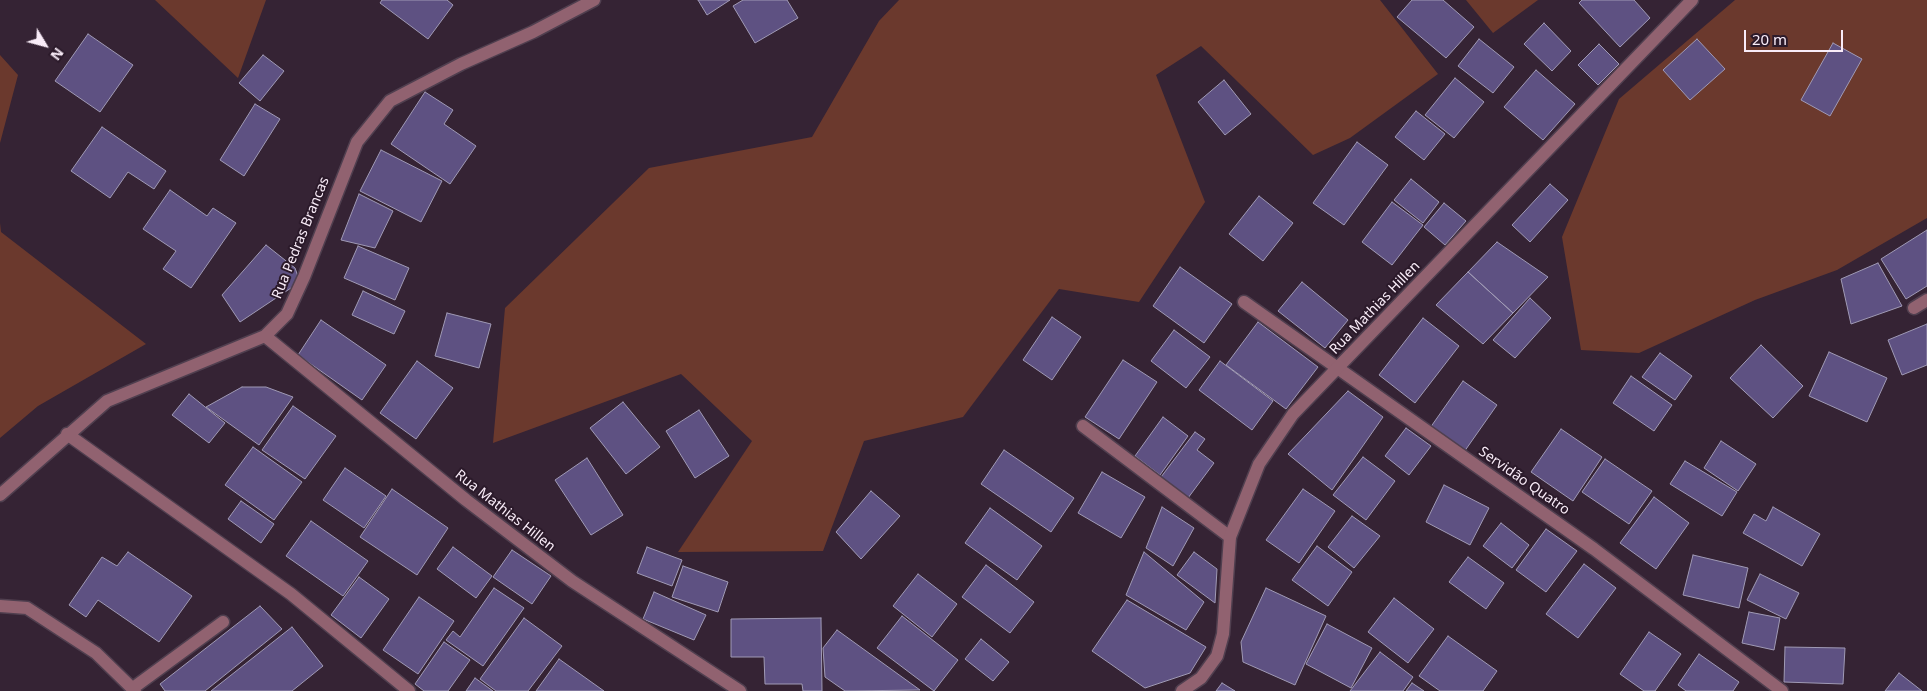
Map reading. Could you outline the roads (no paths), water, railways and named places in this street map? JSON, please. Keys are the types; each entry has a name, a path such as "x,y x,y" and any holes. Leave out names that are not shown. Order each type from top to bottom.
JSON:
{"street":[{"name":"Rua Pedras Brancas","path":"0,495 67,434 107,401 265,336 287,314 304,277 356,142 390,101 461,64 533,32 594,0"},
{"name":"Rua Mathias Hillen","path":"1182,691 1202,678 1217,656 1222,634 1230,537 1260,464 1293,414 1692,0"},
{"path":"1914,308 1927,300"},
{"name":"Servidão Quatro","path":"1244,302 1594,549 1782,691"},
{"name":"Rua Mathias Hillen","path":"265,336 466,500 572,581 740,691"},
{"path":"1083,426 1230,537"},
{"path":"67,434 291,594 408,691"},
{"path":"0,606 27,608 96,653 134,689 222,622"}]}
